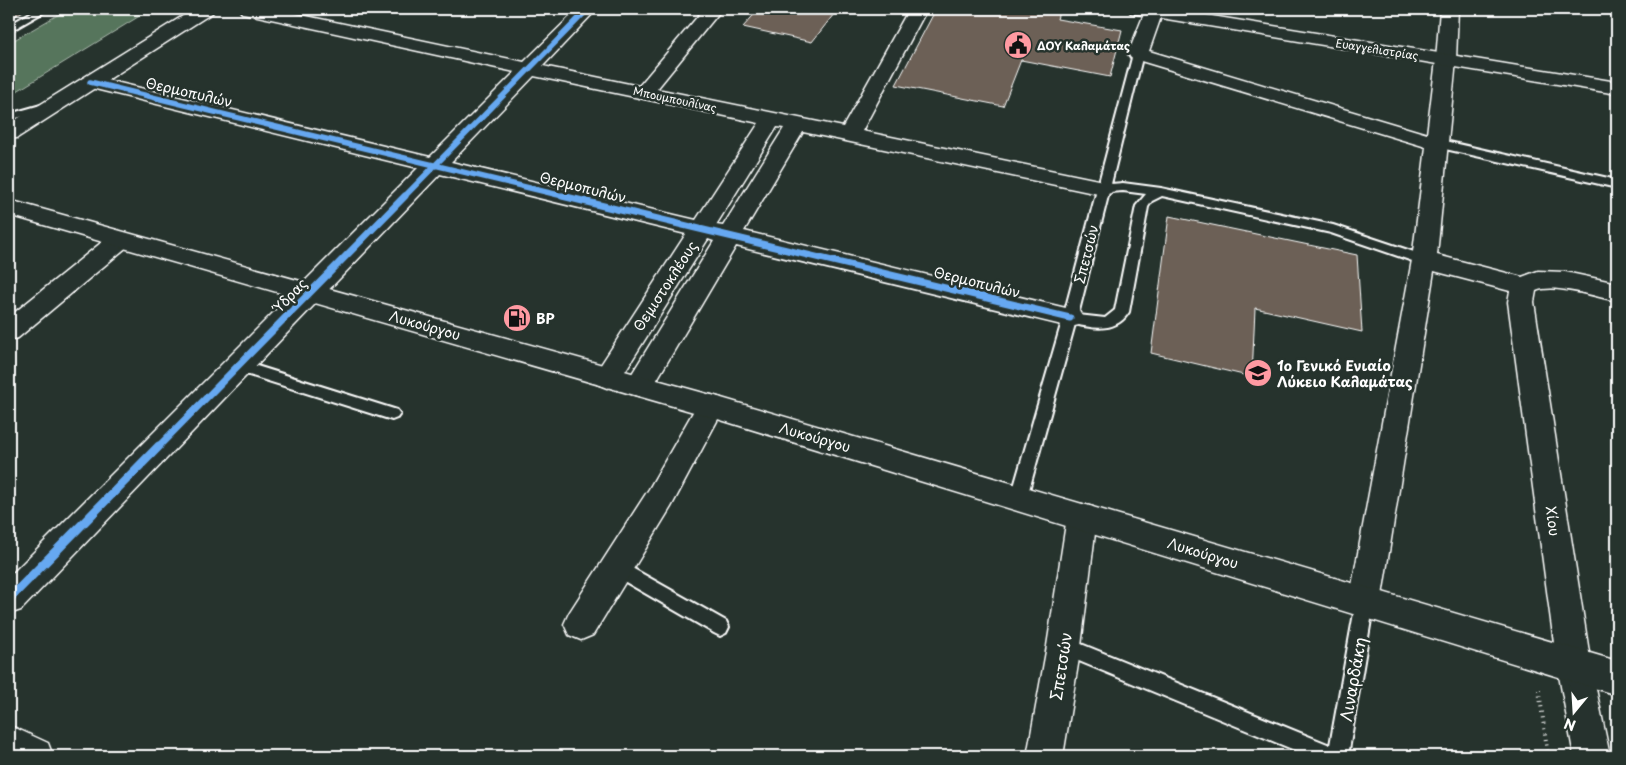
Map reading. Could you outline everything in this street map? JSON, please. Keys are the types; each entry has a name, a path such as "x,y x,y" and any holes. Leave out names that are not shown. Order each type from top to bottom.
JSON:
{"street":[{"path":"9,133 206,9"},
{"name":"Μπουμπουλίνας","path":"248,9 1103,188"},
{"name":"Ύδρας","path":"9,599 588,9"},
{"path":"849,135 918,9"},
{"path":"1365,602 1424,260 1446,60 1449,9"},
{"path":"642,93 706,10"},
{"name":"Ευαγγελιστρίας","path":"1145,10 1179,12 1446,60 1617,88"},
{"name":"Σπετσών","path":"1138,54 1145,10"},
{"path":"1138,54 1436,143"},
{"name":"Θερμοπυλών","path":"90,82 1070,318"},
{"name":"Θεμιστοκλέους","path":"607,376 772,119"},
{"name":"Θεμιστοκλέους","path":"639,385 797,125"},
{"name":"Λυκούργου","path":"9,206 120,240 711,406 1617,678"},
{"path":"9,332 120,240"},
{"path":"1424,260 1524,286 1538,280 1564,281 1617,292"},
{"name":"Χίου","path":"1524,286 1521,302 1574,665 1592,756"},
{"path":"580,624 660,498 711,406"},
{"name":"Σπετσών","path":"1045,756 1064,646 1082,517"},
{"path":"9,743 35,756"}],"lane":[{"path":"9,28 44,9"},
{"name":"Σπετσών","path":"1019,498 1070,318 1138,54"},
{"path":"9,117 54,104"},
{"path":"1436,143 1617,184"},
{"path":"1103,188 1122,187 1161,192 1334,229 1424,260"},
{"path":"1070,318 1108,324 1117,320 1122,312 1142,206 1148,198 1161,192"},
{"path":"238,366 392,414"},
{"path":"616,567 720,628"},
{"name":"Λιναρδάκη","path":"1338,756 1365,602"},
{"path":"1064,646 1332,756"}],"green space":[{"path":"68,9 151,9 9,96 9,43"}],"building":[{"path":"9,9 27,9 9,19"},
{"path":"759,9 810,9 834,14 812,42 743,27"},
{"name":"ΔΟΥ Καλαμάτας","path":"936,9 1060,9 1057,19 1122,30 1110,77 1021,60 1003,106 896,85"},
{"name":"1ο Γενικό Ενιαίο Λύκειο Καλαμάτας","path":"1169,216 1357,255 1362,332 1255,308 1252,377 1151,353"}],"cycle path":[{"path":"9,599 588,9"},
{"path":"90,82 1070,318"}],"place":[{"name":"ΔΟΥ Καλαμάτας","path":"1018,45"},
{"name":"BP","path":"517,318"},
{"name":"1ο Γενικό Ενιαίο Λύκειο Καλαμάτας","path":"1258,373"}]}
